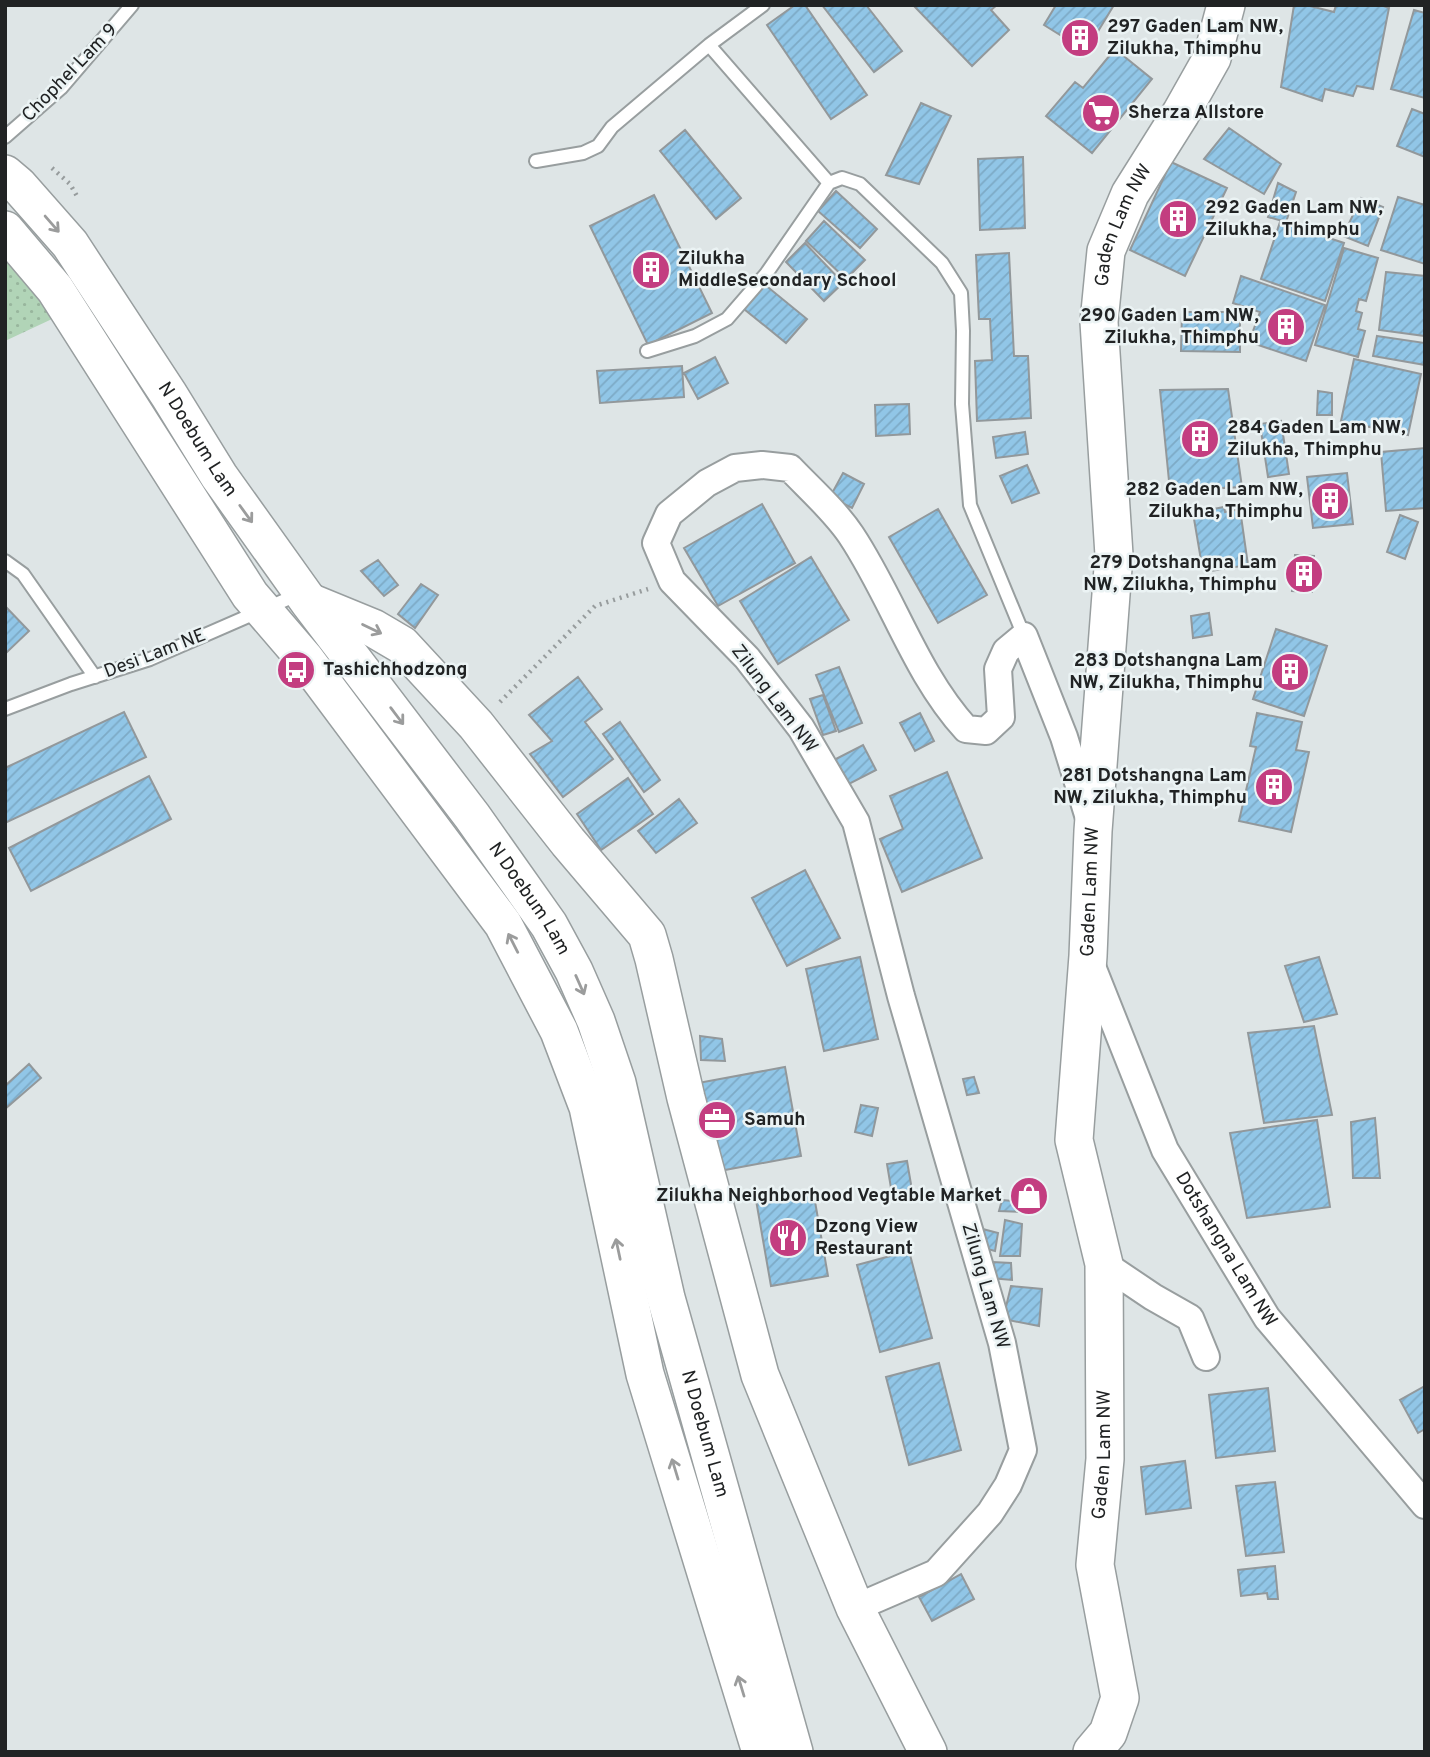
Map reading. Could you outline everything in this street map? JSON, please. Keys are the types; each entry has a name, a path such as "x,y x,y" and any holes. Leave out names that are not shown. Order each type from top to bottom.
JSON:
{"main road":[{"name":"Gaden Lam NW","path":"1092,1752 1108,1733 1120,1698 1095,1565 1105,1459 1104,1264 1074,1140 1088,956 1093,831 1114,555 1099,322 1105,251 1130,194 1181,114 1212,58 1226,5"},
{"name":"N Doebum Lam","path":"5,174 70,244 219,476 306,597 472,816 549,925 573,971 596,1021 617,1083 666,1298 794,1752"},
{"name":"N Doebum Lam","path":"5,230 55,289 261,610 305,659 503,924 559,1031 588,1107 645,1374 761,1752"},
{"path":"306,597 373,628 402,645 476,724 568,842 646,935 686,1098 760,1374 855,1608 928,1752"},
{"path":"352,656 381,668 437,681"}],"street":[{"name":"Zilung Lam NW","path":"855,1608 936,1573 990,1513 1008,1485 1023,1450 1014,1396 1002,1343 901,996 856,822 801,728 747,658 672,581 656,543 668,514 708,483 735,468 762,465 790,468 850,534 930,679 950,711 966,729 986,732 1001,717 998,669 1006,651 1024,636"},
{"path":"1024,636 1064,737 1093,831"},
{"name":"Dotshangna Lam NW","path":"1088,956 1165,1150 1267,1318 1425,1504"},
{"path":"1104,1264 1190,1318 1206,1357"}],"lane":[{"name":"Chophel Lam 9","path":"5,137 61,88 132,5"},
{"path":"536,161 583,153 598,146 612,127 709,45 763,5"},
{"path":"709,45 830,183"},
{"path":"647,351 695,336 727,319 766,274 830,183 842,178 860,184 942,263 961,292 962,404 970,505 1024,636"},
{"path":"5,561 23,574 95,677"},
{"name":"Desi Lam NE","path":"5,709 150,659 261,610 306,597"}],"path":[{"path":"476,724 596,606 672,581"}],"green space":[{"path":"5,222 67,312 5,341"}],"building":[{"path":"795,5 805,5 867,95 831,119 767,25"},
{"path":"822,5 866,5 902,51 874,72"},
{"path":"913,5 997,5 991,10 1009,30 972,66"},
{"name":"297 Gaden Lam NW, Zilukha, Thimphu","path":"1056,5 1114,5 1086,51 1044,25"},
{"path":"1294,5 1334,12 1336,5 1381,5 1389,8 1373,89 1357,86 1353,96 1325,89 1322,101 1281,87"},
{"path":"1414,10 1425,13 1425,98 1391,89"},
{"path":"1115,49 1152,79 1092,153 1046,116 1075,82 1083,88"},
{"path":"921,103 951,116 919,184 886,175"},
{"path":"1412,109 1425,114 1425,157 1397,146"},
{"path":"1229,128 1281,164 1264,194 1204,159"},
{"path":"685,130 741,198 716,219 660,151"},
{"path":"1023,157 1025,228 980,230 978,159"},
{"name":"292 Gaden Lam NW, Zilukha, Thimphu","path":"1171,162 1227,188 1185,276 1130,250"},
{"path":"1278,183 1296,192 1286,222 1268,217"},
{"path":"836,191 877,229 860,248 818,211"},
{"name":"Zilukha MiddleSecondary School","path":"654,195 712,313 648,345 590,226"},
{"path":"1398,197 1425,205 1425,264 1381,250"},
{"path":"1361,198 1383,207 1368,246 1343,236"},
{"path":"824,221 865,260 846,279 806,241"},
{"path":"1280,222 1344,243 1325,301 1261,279"},
{"path":"805,243 843,283 824,301 786,262"},
{"path":"1344,248 1378,258 1366,301 1359,299 1356,311 1362,313 1358,329 1365,331 1358,357 1315,345"},
{"path":"1009,253 1014,356 1028,356 1031,418 977,421 975,361 992,360 990,319 979,319 976,255"},
{"path":"1386,272 1425,276 1425,336 1379,330"},
{"name":"290 Gaden Lam NW, Zilukha, Thimphu","path":"1241,276 1325,305 1306,361 1249,342 1260,312 1233,303"},
{"path":"764,284 807,319 786,343 744,309"},
{"path":"1182,312 1240,312 1240,352 1181,351"},
{"path":"1377,336 1425,343 1425,365 1373,356"},
{"path":"715,357 728,383 698,399 684,373"},
{"path":"1354,359 1421,374 1408,435 1341,421"},
{"path":"682,366 684,397 600,403 597,371"},
{"name":"284 Gaden Lam NW, Zilukha, Thimphu","path":"1228,389 1242,487 1170,491 1160,390"},
{"path":"1318,391 1332,393 1332,415 1317,415"},
{"path":"909,404 910,434 876,436 875,405"},
{"path":"1281,421 1289,474 1268,477 1260,424"},
{"path":"1025,432 1028,454 996,458 993,437"},
{"path":"1425,448 1425,508 1386,511 1381,452"},
{"path":"1027,465 1039,493 1012,503 1000,476"},
{"path":"843,473 864,484 852,508 830,497"},
{"name":"282 Gaden Lam NW, Zilukha, Thimphu","path":"1347,473 1353,524 1313,528 1307,477"},
{"path":"762,504 795,563 718,606 684,548"},
{"path":"1224,507 1225,512 1240,509 1248,565 1210,571 1208,559 1201,560 1193,513"},
{"path":"938,509 987,595 938,623 889,537"},
{"path":"1400,515 1418,522 1405,559 1387,552"},
{"name":"279 Dotshangna Lam NW, Zilukha, Thimphu","path":"1295,555 1314,556 1312,592 1292,591"},
{"path":"811,557 849,620 778,664 740,601"},
{"path":"378,560 398,585 384,596 361,571"},
{"path":"421,584 438,595 415,628 398,614"},
{"path":"5,606 29,631 5,654"},
{"path":"1209,613 1212,635 1193,638 1191,616"},
{"name":"283 Dotshangna Lam NW, Zilukha, Thimphu","path":"1276,629 1327,646 1304,716 1253,699"},
{"path":"839,667 862,723 839,732 816,675"},
{"path":"578,677 602,709 585,722 613,759 563,797 530,754 552,741 529,715"},
{"path":"823,695 836,731 823,735 810,699"},
{"path":"124,712 146,757 5,823 5,768"},
{"path":"920,713 934,741 915,751 900,723"},
{"name":"281 Dotshangna Lam NW, Zilukha, Thimphu","path":"1257,713 1302,722 1296,750 1309,752 1291,832 1239,821 1256,747 1250,746"},
{"path":"620,722 660,780 644,792 603,734"},
{"path":"863,745 876,770 845,786 832,761"},
{"path":"947,772 982,858 902,892 880,839 903,829 890,796"},
{"path":"149,776 171,819 31,891 9,848"},
{"path":"628,778 653,814 601,850 577,814"},
{"path":"679,799 697,823 656,853 638,831"},
{"path":"805,870 840,938 787,966 752,898"},
{"path":"860,957 878,1039 824,1051 806,969"},
{"path":"1319,957 1337,1014 1304,1022 1285,966"},
{"path":"1314,1026 1332,1115 1264,1123 1248,1033"},
{"path":"700,1036 722,1039 725,1061 701,1060"},
{"path":"29,1064 41,1078 5,1109 5,1086"},
{"path":"785,1067 801,1156 714,1172 698,1083"},
{"path":"974,1077 979,1093 967,1095 963,1079"},
{"path":"861,1105 878,1108 872,1136 855,1132"},
{"path":"1375,1118 1380,1178 1353,1178 1351,1122"},
{"path":"1317,1120 1330,1207 1247,1218 1230,1133"},
{"path":"907,1161 912,1190 892,1194 887,1164"},
{"path":"813,1190 828,1276 771,1286 756,1200"},
{"path":"1002,1200 1024,1202 1022,1212 999,1211"},
{"path":"1005,1220 1022,1224 1020,1256 1000,1256"},
{"path":"979,1228 998,1233 995,1251 976,1246"},
{"path":"909,1251 932,1338 880,1352 857,1265"},
{"path":"992,1262 1011,1263 1012,1280 990,1278"},
{"path":"1011,1286 1042,1289 1039,1326 1003,1319"},
{"path":"939,1363 961,1450 909,1465 886,1377"},
{"path":"1425,1386 1425,1429 1418,1433 1400,1400"},
{"path":"1268,1388 1275,1451 1216,1458 1209,1395"},
{"path":"1185,1461 1191,1508 1146,1514 1141,1467"},
{"path":"1275,1482 1284,1552 1246,1556 1236,1486"},
{"path":"1275,1566 1278,1599 1268,1599 1267,1593 1241,1596 1238,1570"},
{"path":"961,1574 974,1599 932,1621 919,1597"}],"place":[{"name":"297 Gaden Lam NW, Zilukha, Thimphu","path":"1080,38"},
{"name":"Sherza Allstore","path":"1101,113"},
{"name":"292 Gaden Lam NW, Zilukha, Thimphu","path":"1178,219"},
{"name":"Zilukha MiddleSecondary School","path":"651,270"},
{"name":"290 Gaden Lam NW, Zilukha, Thimphu","path":"1286,327"},
{"name":"284 Gaden Lam NW, Zilukha, Thimphu","path":"1200,439"},
{"name":"282 Gaden Lam NW, Zilukha, Thimphu","path":"1330,501"},
{"name":"279 Dotshangna Lam NW, Zilukha, Thimphu","path":"1304,574"},
{"name":"Tashichhodzong","path":"296,670"},
{"name":"283 Dotshangna Lam NW, Zilukha, Thimphu","path":"1290,672"},
{"name":"281 Dotshangna Lam NW, Zilukha, Thimphu","path":"1274,787"},
{"name":"Samuh","path":"717,1120"},
{"name":"Zilukha Neighborhood Vegtable Market","path":"1029,1196"},
{"name":"Dzong View Restaurant","path":"788,1238"}]}
